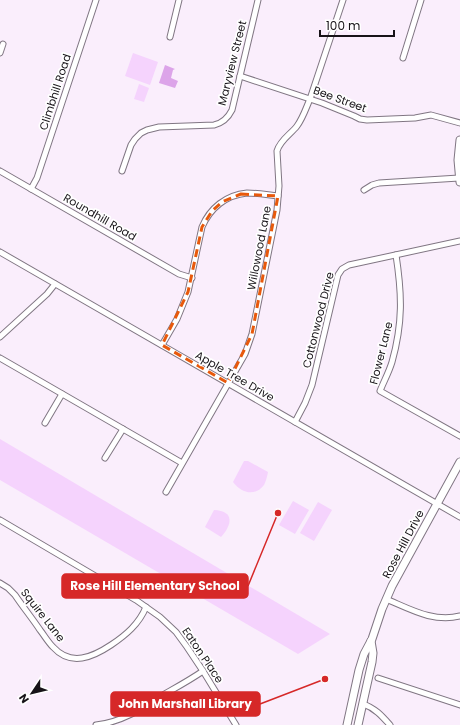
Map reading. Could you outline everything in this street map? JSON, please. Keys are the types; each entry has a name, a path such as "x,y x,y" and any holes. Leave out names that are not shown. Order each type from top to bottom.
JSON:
{"street":[{"name":"Climbhill Road","path":"31,189 37,178 96,0"},
{"path":"170,37 179,0"},
{"name":"Maryview Street","path":"122,171 131,145 141,133 147,130 159,127 214,125 219,124 226,119 232,110 258,0"},
{"name":"Willowood Lane","path":"166,492 245,354 252,334 277,210 279,186 278,146 299,123 310,99 343,0"},
{"path":"403,58 421,0"},
{"path":"0,53 3,44"},
{"name":"Bee Street","path":"240,76 322,103 360,119 367,120 431,115 460,123"},
{"path":"364,190 379,183 460,180 458,160 460,140"},
{"name":"Roundhill Road","path":"0,171 180,274 192,278"},
{"path":"162,346 183,307 192,278 202,227 208,216 216,206 228,198 242,194 251,193 278,196"},
{"name":"Cottonwood Drive","path":"295,422 312,385 340,267 460,242"},
{"name":"Apple Tree Drive","path":"0,252 460,516"},
{"name":"Flower Lane","path":"396,255 401,293 400,325 391,363 380,390 460,436"},
{"path":"0,336 47,294 55,284"},
{"path":"0,358 182,463"},
{"path":"45,423 62,394"},
{"path":"105,458 123,429"},
{"name":"Rose Hill Drive","path":"347,725 359,670 386,599 460,462"},
{"name":"Eaton Place","path":"0,520 136,600 160,617 176,632 203,671 236,725"},
{"name":"Squire Lane","path":"0,583 15,595 54,649 70,657 90,657 116,642 135,625 146,607"},
{"path":"386,599 429,616 444,618 460,616"},
{"name":"Rose Hill Drive","path":"358,725 372,662 373,653 371,640"},
{"path":"96,725 113,722 136,712 203,671"},
{"path":"378,678 460,705"},
{"path":"363,704 376,710 390,725"}],"highlighted area":[{"path":"241,194 278,196 252,334 228,383 162,345 188,292 202,227 212,211 222,202"}],"shaded area":[{"path":"133,53 158,62 150,85 125,76"},
{"path":"165,65 175,69 173,70 171,78 178,81 175,88 159,83"},
{"path":"139,84 149,88 144,102 134,99"},
{"path":"0,439 330,634 298,654 0,480"},
{"path":"244,461 248,461 268,472 264,485 256,491 244,491 233,482"},
{"path":"293,501 309,510 295,534 279,525"},
{"path":"318,502 332,510 314,541 300,533"},
{"path":"214,510 226,513 230,519 228,528 221,537 205,527"}],"place":[{"name":"Rose Hill Elementary School","path":"278,513"},
{"name":"John Marshall Library","path":"325,679"}]}
